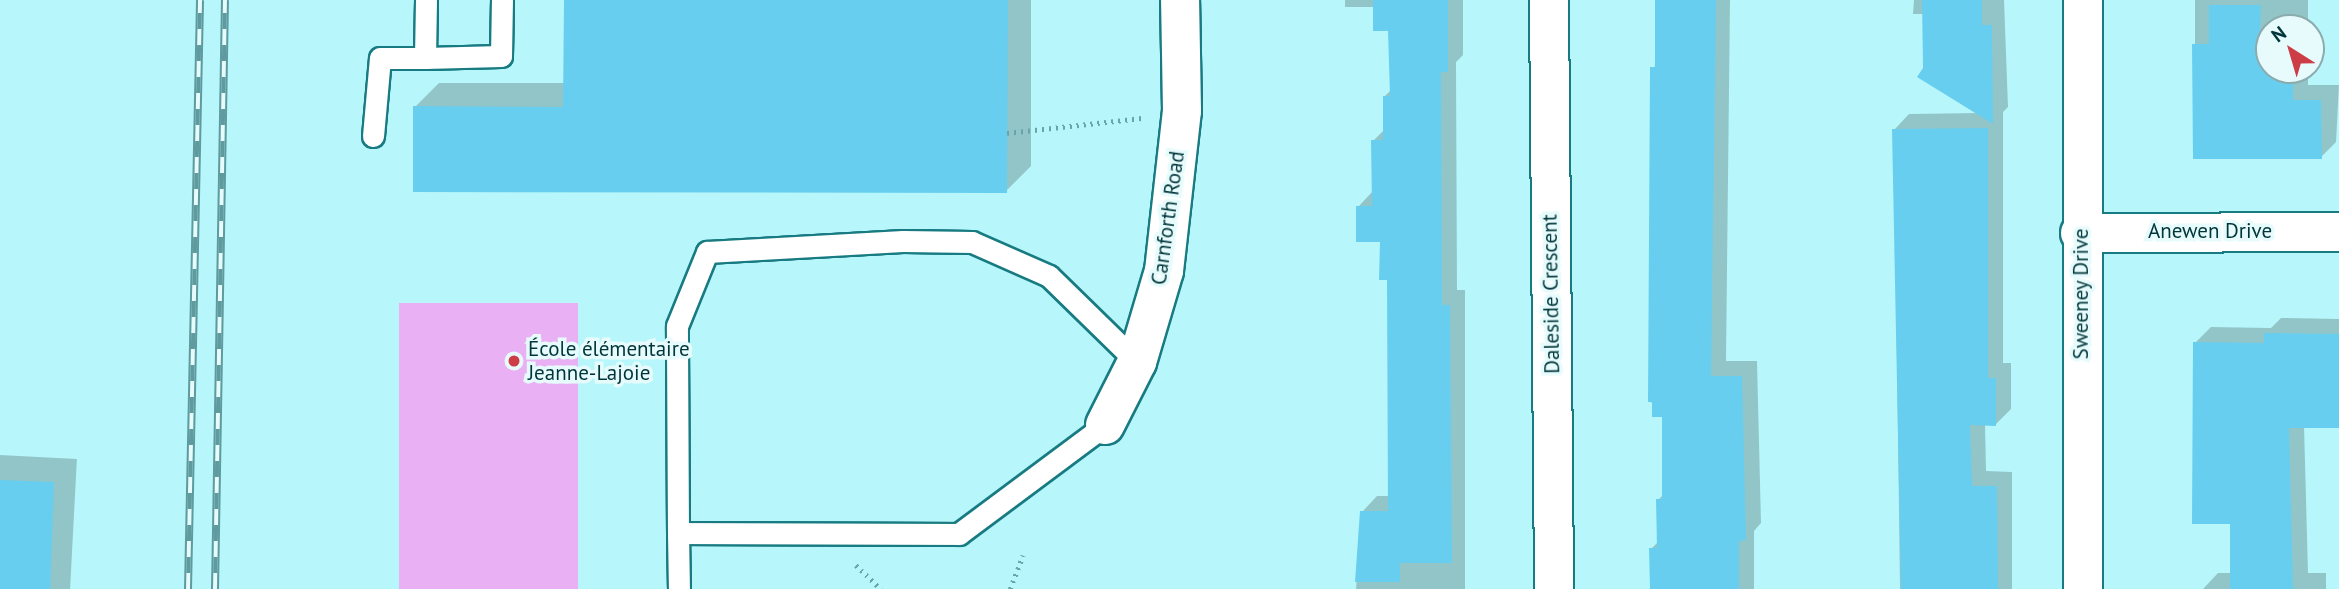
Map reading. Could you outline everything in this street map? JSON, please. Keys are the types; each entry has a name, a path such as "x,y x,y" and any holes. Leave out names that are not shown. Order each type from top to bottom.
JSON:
{"street":[{"name":"Carnforth Road","path":"1105,425 1137,362 1164,271 1182,111 1180,0"},
{"name":"Daleside Crescent","path":"1549,0 1554,589"},
{"name":"Sweeney Drive","path":"2083,0 2080,233 2083,589"},
{"name":"Anewen Drive","path":"2080,233 2339,232"}],"lane":[{"path":"425,58 426,0"},
{"path":"373,136 380,58 501,56 502,0"},
{"path":"679,589 677,326 707,252 903,241 972,242 1049,276 1137,362"},
{"path":"678,533 959,534 1105,425"}],"path":[{"path":"1007,133 1182,111"},
{"path":"1010,589 1023,555"},
{"path":"852,561 881,589"}],"shaded area":[{"path":"399,303 578,303 578,589 399,589"}],"building":[{"path":"564,0 1008,0 1007,193 413,192 413,106 563,107"},
{"path":"1373,0 1448,0 1448,72 1441,72 1442,305 1450,305 1452,563 1400,563 1400,582 1355,582 1360,511 1388,511 1387,280 1379,280 1380,242 1356,242 1356,206 1372,206 1371,140 1383,140 1383,96 1390,96 1388,31 1373,31"},
{"path":"1655,0 1716,0 1711,376 1742,376 1746,540 1739,541 1739,589 1650,589 1649,548 1657,548 1656,499 1662,499 1662,417 1652,417 1652,402 1648,402 1650,67 1655,67"},
{"path":"1922,0 1982,0 1982,25 1992,25 1993,124 1917,77 1923,68"},
{"path":"2209,5 2261,5 2261,14 2255,14 2255,84 2293,84 2293,100 2321,100 2322,159 2193,159 2192,44 2209,44"},
{"path":"1988,128 1988,378 1996,378 1996,426 1970,425 1972,486 1997,486 1998,589 1901,589 1892,129"},
{"path":"2264,333 2339,334 2339,428 2289,428 2293,589 2230,589 2230,524 2192,524 2193,342 2264,343"},
{"path":"0,480 54,482 50,589 0,589"}],"railway":[{"path":"188,589 200,0"},
{"path":"215,589 225,0"}],"place":[{"name":"École élémentaire Jeanne-Lajoie","path":"514,361"}]}
